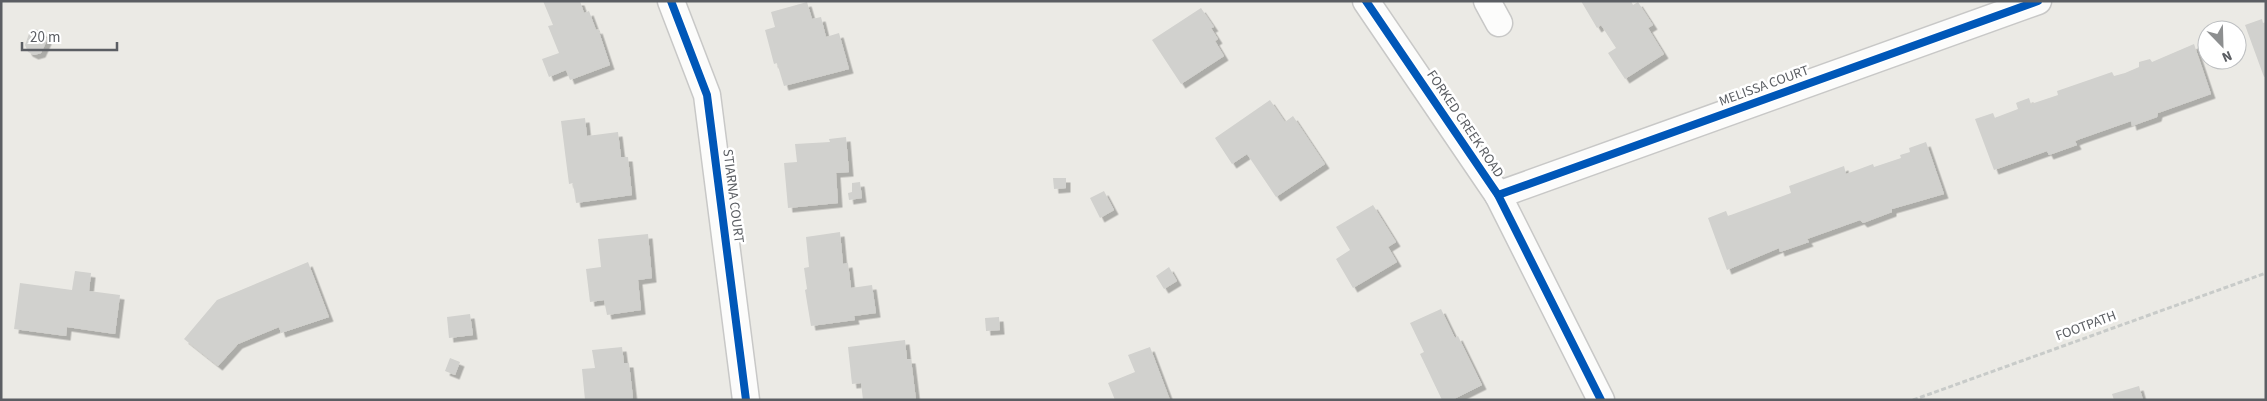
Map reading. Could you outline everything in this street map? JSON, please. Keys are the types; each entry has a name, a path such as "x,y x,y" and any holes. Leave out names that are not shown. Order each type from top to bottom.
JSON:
{"street":[{"name":"STIARNA COURT","path":"671,1 707,95 746,400"},
{"name":"FORKED CREEK ROAD","path":"1366,1 1498,194 1601,400"},
{"name":"MELISSA COURT","path":"1498,194 2038,1"}],"building":[{"path":"543,1 580,1 584,13 589,11 596,30 598,29 610,65 570,80 566,70 549,77 542,59 559,53 548,26 553,25"},
{"path":"1581,1 1631,1 1633,5 1638,2 1653,25 1648,28 1664,54 1625,79 1608,53 1616,48 1601,25 1597,28"},
{"path":"807,2 812,19 821,17 826,37 839,33 849,69 784,86 777,63 774,64 765,30 775,27 771,12"},
{"path":"1201,8 1214,27 1211,28 1218,39 1215,41 1224,56 1181,84 1152,40"},
{"path":"2262,19 2263,23 2266,22 2266,76 2264,77 2247,30 2247,24"},
{"path":"35,29 43,32 47,40 41,53 34,55 28,52 25,45 30,31"},
{"path":"2194,44 2197,53 2197,70 2203,70 2211,94 2158,113 2157,117 2132,126 2131,121 2075,141 2077,145 2049,155 2047,151 1994,170 1975,119 1993,113 1995,118 2018,109 2016,103 2029,98 2031,104 2058,95 2057,91 2112,72 2114,76 2125,73 2139,67 2139,62 2150,59 2152,62"},
{"path":"1270,100 1285,122 1293,116 1325,164 1276,197 1247,154 1232,164 1215,138"},
{"path":"585,118 587,136 618,132 621,157 628,157 632,195 576,203 573,183 569,184 561,121"},
{"path":"846,137 849,172 836,173 838,203 788,208 784,163 797,162 795,144 830,142 829,139"},
{"path":"1926,142 1944,194 1892,209 1892,212 1863,223 1860,220 1807,239 1809,242 1780,252 1779,248 1727,270 1708,218 1726,211 1728,216 1791,193 1789,186 1844,166 1846,174 1873,164 1874,167 1901,158 1900,155 1910,152 1909,148"},
{"path":"1053,178 1066,178 1066,188 1054,189"},
{"path":"860,182 862,198 849,200 848,193 852,192 852,183"},
{"path":"1104,191 1114,210 1100,218 1090,198"},
{"path":"1373,205 1396,242 1388,247 1397,262 1353,288 1336,259 1350,250 1336,227"},
{"path":"840,232 843,264 848,263 851,288 872,285 876,313 854,316 855,320 811,326 805,290 807,289 804,268 809,267 806,237"},
{"path":"648,234 652,278 638,280 641,310 607,315 604,300 590,302 586,269 601,267 598,239"},
{"path":"308,262 329,317 281,333 279,327 238,344 218,366 184,339 217,300"},
{"path":"1169,267 1177,281 1164,289 1156,276"},
{"path":"75,271 91,273 89,291 120,295 115,334 67,327 66,336 14,329 20,283 72,290"},
{"path":"1441,309 1455,338 1458,336 1482,385 1452,400 1442,400 1420,354 1424,352 1410,323"},
{"path":"470,314 473,335 449,338 447,317"},
{"path":"999,317 1000,330 986,331 985,318"},
{"path":"905,340 907,359 911,359 916,400 863,400 861,383 852,384 848,347"},
{"path":"622,347 624,363 629,363 633,398 626,400 585,400 582,369 595,368 592,350"},
{"path":"1150,347 1170,400 1115,400 1108,383 1135,372 1128,355"},
{"path":"450,358 460,362 455,375 445,371"},
{"path":"2139,386 2143,400 2114,400 2112,394"}],"cycle path":[{"path":"671,1 707,95 746,400"},
{"path":"1366,1 1498,195 1601,400"},
{"path":"1498,195 2038,1"}]}
